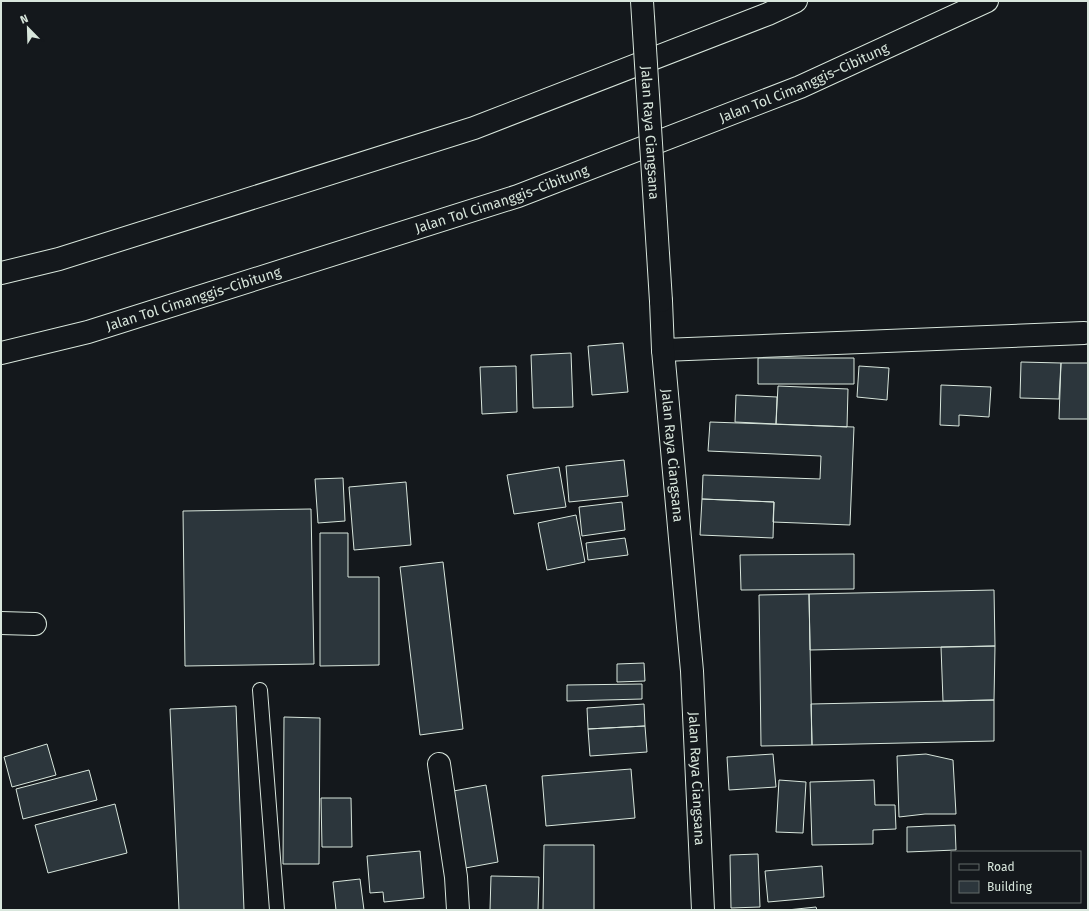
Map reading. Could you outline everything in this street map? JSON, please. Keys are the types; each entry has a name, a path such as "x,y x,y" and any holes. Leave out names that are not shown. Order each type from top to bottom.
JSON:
{"main road":[{"name":"Jalan Raya Ciangsana","path":"642,1 663,350 692,670 703,910"},
{"path":"1,273 60,259 474,128 768,14 796,1"},
{"name":"Jalan Tol Cimanggis–Cibitung","path":"1,354 88,332 518,196 800,87 987,1"},
{"path":"663,350 1084,333"},
{"path":"1,622 35,624"},
{"path":"439,764 456,877 458,910"}],"lane":[{"path":"260,690 277,910"}],"building":[{"path":"623,343 628,392 592,395 588,346"},
{"path":"571,353 573,407 533,408 531,355"},
{"path":"758,358 854,358 854,384 758,384"},
{"path":"1021,362 1061,363 1059,399 1020,398"},
{"path":"1061,363 1088,363 1088,419 1059,419"},
{"path":"516,366 517,412 482,414 480,367"},
{"path":"859,366 889,368 887,400 857,397"},
{"path":"941,385 991,387 989,417 959,415 959,426 940,425"},
{"path":"778,386 848,389 847,427 776,424"},
{"path":"736,395 777,397 776,424 735,422"},
{"path":"710,422 854,427 850,525 773,522 774,502 702,499 703,475 820,479 821,456 708,451"},
{"path":"624,460 628,496 569,502 566,466"},
{"path":"559,467 566,507 514,514 507,475"},
{"path":"343,478 345,521 318,523 315,479"},
{"path":"406,482 411,545 354,550 349,487"},
{"path":"702,499 774,502 773,538 700,535"},
{"path":"622,502 625,530 582,536 579,507"},
{"path":"311,509 314,664 185,666 183,511"},
{"path":"576,515 585,562 547,570 538,523"},
{"path":"320,533 348,533 348,577 379,577 379,665 320,666"},
{"path":"625,538 628,555 588,560 586,543"},
{"path":"854,554 854,589 741,590 740,555"},
{"path":"443,562 463,729 420,735 400,567"},
{"path":"994,590 995,646 810,650 809,594"},
{"path":"809,594 812,745 761,746 759,595"},
{"path":"995,646 994,700 943,701 941,647"},
{"path":"644,663 645,681 617,682 617,664"},
{"path":"642,684 642,699 567,701 567,685"},
{"path":"994,700 994,741 812,745 811,704"},
{"path":"644,704 645,726 588,729 587,708"},
{"path":"236,706 244,910 179,910 170,709"},
{"path":"284,717 320,718 319,864 283,864"},
{"path":"645,726 647,752 590,756 588,729"},
{"path":"47,744 56,775 12,787 4,757"},
{"path":"773,754 776,787 729,790 727,757"},
{"path":"926,754 953,760 956,814 925,814 899,817 897,756"},
{"path":"631,769 635,818 546,826 542,776"},
{"path":"89,770 97,800 23,819 16,789"},
{"path":"779,780 806,782 803,833 776,832"},
{"path":"874,780 875,805 895,805 896,829 873,830 873,844 812,845 810,782"},
{"path":"486,785 498,862 460,869 448,792"},
{"path":"321,798 351,798 352,847 322,847"},
{"path":"115,804 127,853 48,873 35,825"},
{"path":"955,825 956,850 907,852 907,827"},
{"path":"544,845 594,845 594,910 543,910"},
{"path":"420,851 424,898 384,902 383,892 370,893 367,856"},
{"path":"758,854 760,907 731,908 730,855"},
{"path":"822,866 824,897 768,902 765,871"},
{"path":"491,876 539,877 538,910 490,910"},
{"path":"360,879 364,910 336,910 333,882"},
{"path":"816,907 817,910 787,910"}]}
